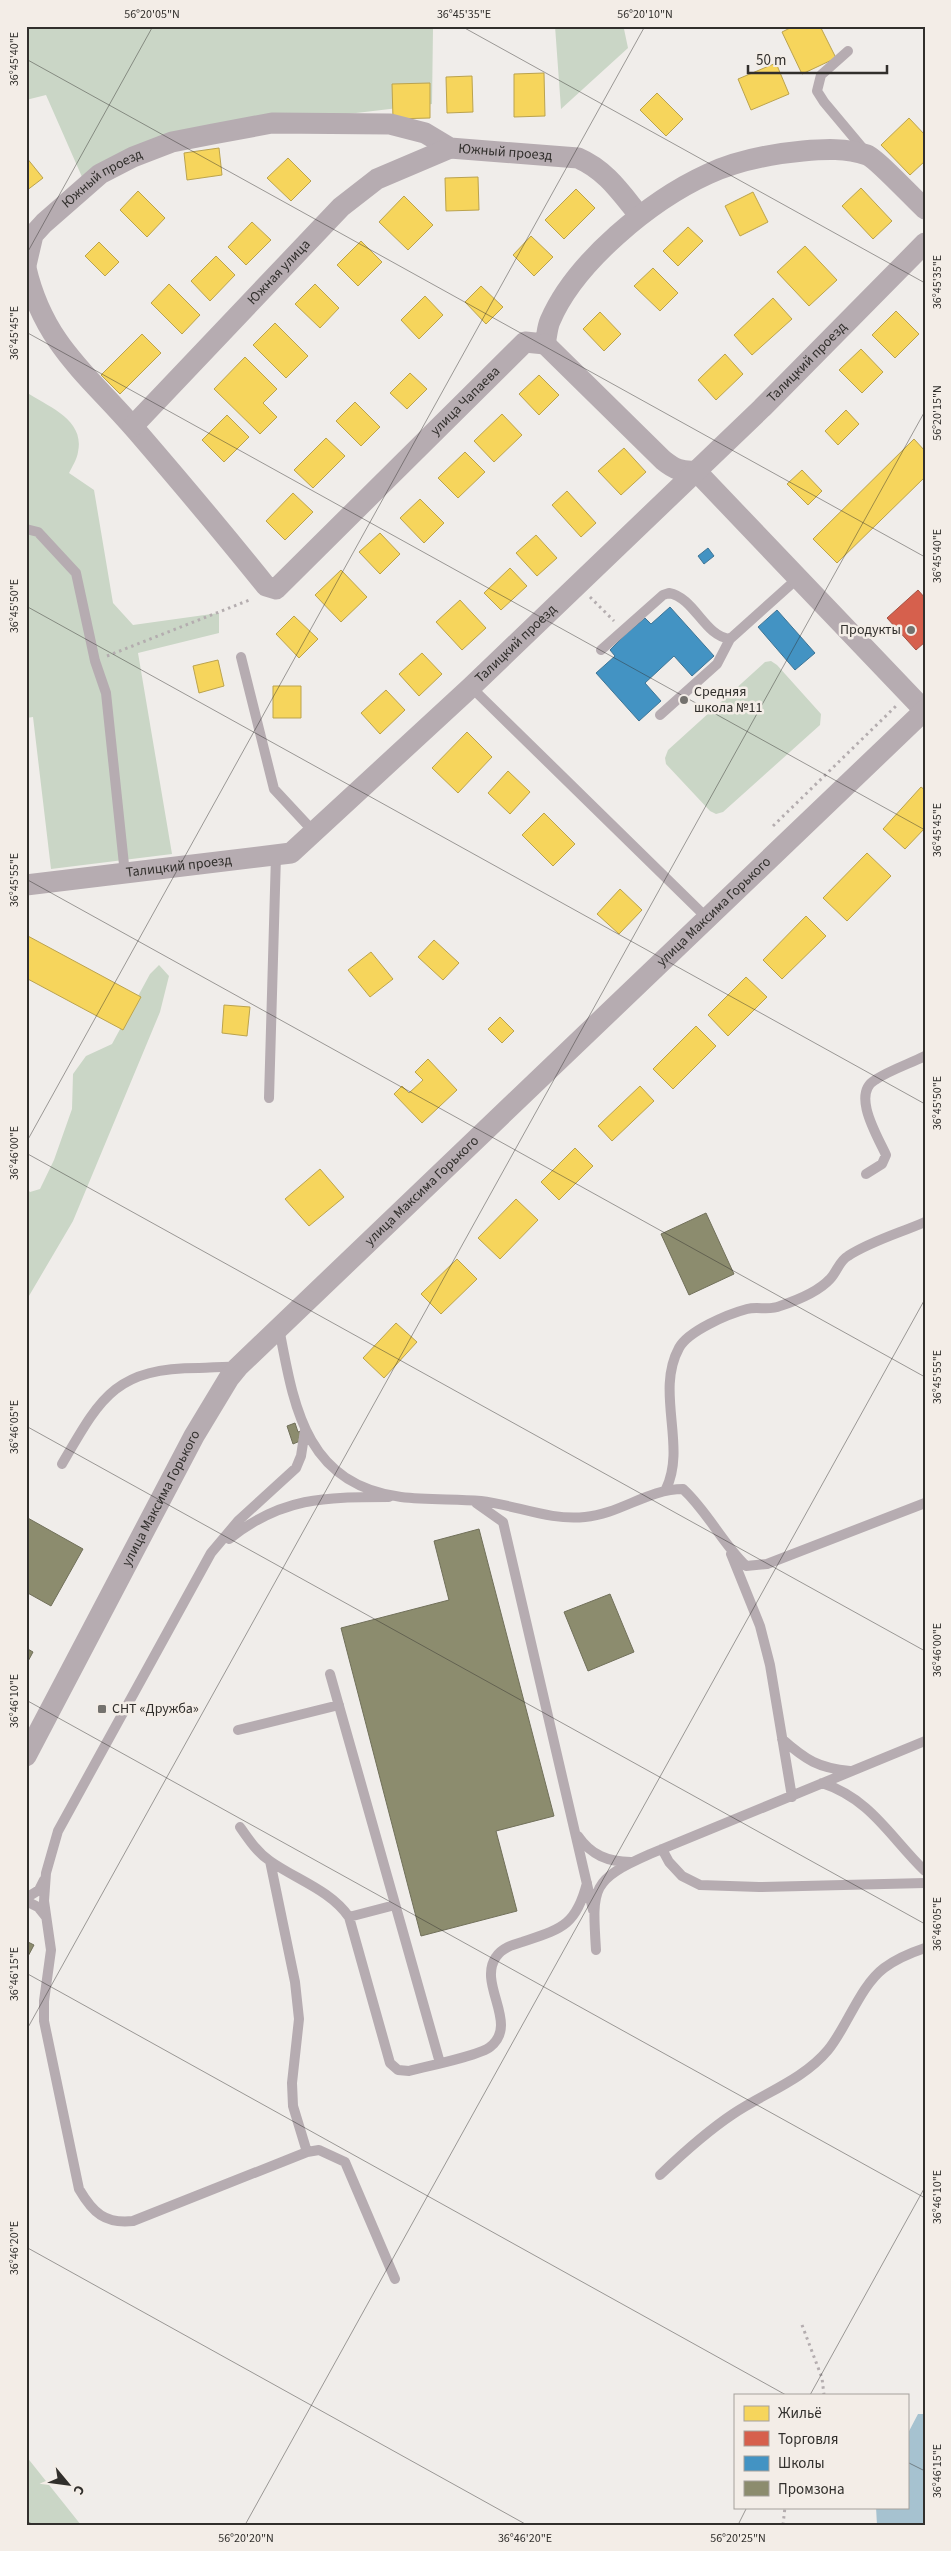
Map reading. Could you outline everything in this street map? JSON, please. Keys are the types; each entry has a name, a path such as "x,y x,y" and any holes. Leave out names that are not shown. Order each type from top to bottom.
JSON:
{"street":[{"name":"Южный проезд","path":"276,589 266,586 212,518 133,426 64,352 41,316 26,267 33,235 44,223 100,174 133,156 172,142 272,123 390,124 425,133 450,148 578,158 593,164 606,174 639,215"},
{"name":"Южная улица","path":"133,426 341,207 377,179 450,148"},
{"path":"924,710 696,471 679,470 663,460 545,344 550,322 580,273 639,215 708,174 738,163 773,154 842,149 869,156 925,209"},
{"name":"Талицкий проезд","path":"26,885 291,853 471,687 762,408 925,243"},
{"name":"улица Чапаева","path":"276,589 525,342 545,344"},
{"name":"улица Максима Горького","path":"26,1756 194,1436 229,1378 238,1367 924,710"}],"lane":[{"path":"848,51 821,75 817,91 869,156"},
{"path":"26,529 38,532 76,573 95,661 106,693 125,874"},
{"path":"660,715 717,664 730,639 798,578"},
{"path":"600,650 663,595 669,593 681,596 718,635 730,639"},
{"path":"242,658 274,790 314,832"},
{"path":"471,687 707,918"},
{"path":"269,1098 276,854"},
{"path":"866,1174 882,1164 886,1155 866,1110 864,1100 867,1088 873,1080 925,1056"},
{"path":"666,1489 672,1475 674,1456 669,1402 672,1369 679,1348 693,1333 747,1309 767,1310 780,1306 823,1285 849,1255 925,1222"},
{"path":"279,1328 289,1380 306,1430 318,1453 334,1470 368,1488 400,1496"},
{"path":"62,1464 92,1411 109,1392 124,1382 155,1370 224,1366 238,1367"},
{"path":"48,1923 38,1907 26,1900 39,1890 58,1831 210,1553 238,1521 296,1468 302,1456 306,1430"},
{"path":"210,1553 246,1525 267,1513 314,1499 400,1496 473,1501 566,1518 587,1517 666,1489 683,1489 697,1502 730,1551 760,1626 770,1665 792,1797"},
{"path":"473,1501 503,1522 587,1882 593,1910 596,1950"},
{"path":"730,1551 746,1566 767,1564 925,1503"},
{"path":"330,1674 440,2063"},
{"path":"238,1730 339,1705"},
{"path":"782,1739 812,1763 829,1769 851,1771"},
{"path":"593,1910 598,1888 606,1878 632,1862 925,1741"},
{"path":"822,1783 839,1789 866,1806 925,1871"},
{"path":"240,1827 254,1847 270,1861 335,1901 349,1917 390,2063 398,2070 410,2071 489,2048 500,2036 501,2022 491,1973 495,1958 507,1946 559,1930 583,1901 587,1882"},
{"path":"575,1832 590,1850 602,1857 612,1862 632,1862"},
{"path":"662,1848 668,1862 682,1876 700,1885 759,1887 925,1884"},
{"path":"270,1861 295,1982 300,2019 292,2083 293,2106 307,2152"},
{"path":"46,1873 44,1901 52,1950 44,2002 44,2021 79,2189 88,2204 116,2223 133,2221 307,2152 319,2150 344,2162 395,2279"},
{"path":"349,1917 395,1905"},
{"path":"660,2175 693,2144 727,2118 796,2078 827,2051 869,1985 882,1969 907,1954 925,1948"}],"path":[{"path":"578,584 623,630"},
{"path":"95,661 276,589"},
{"path":"769,829 908,694"},
{"path":"802,2325 822,2378 824,2394"},
{"path":"783,2525 785,2508"}],"green space":[{"path":"26,26 466,26 433,28 432,104 272,123 213,134 86,186 46,95 26,100"},
{"path":"555,26 649,26 624,29 628,48 561,109"},
{"path":"26,392 63,415 76,431 79,441 78,452 69,473 94,490 113,603 133,625 219,613 219,633 138,653 172,854 51,869 33,717 26,718"},
{"path":"771,661 777,665 821,714 820,725 723,812 716,814 710,811 666,764 665,758 668,750 765,662"},
{"path":"159,965 169,976 160,1012 73,1221 26,1301 26,1188 30,1192 40,1189 54,1160 72,1109 73,1074 86,1056 112,1044 150,974"},
{"path":"26,2456 81,2525 26,2525"}],"water":[{"path":"918,2414 925,2414 925,2525 877,2525 876,2508 908,2508 908,2433"}],"building: Жильё":[{"path":"794,26 820,26 836,58 802,74 782,32"},
{"path":"776,63 789,94 751,110 738,79"},
{"path":"544,73 545,116 514,117 514,74"},
{"path":"472,76 473,112 447,113 446,77"},
{"path":"430,83 430,118 393,119 392,84"},
{"path":"657,93 683,119 666,136 640,110"},
{"path":"909,118 925,135 925,161 910,175 881,145"},
{"path":"219,148 222,175 187,180 184,153"},
{"path":"26,157 43,178 26,191"},
{"path":"288,158 311,181 291,201 267,178"},
{"path":"478,177 479,210 446,211 445,178"},
{"path":"861,188 892,221 873,239 842,206"},
{"path":"576,189 595,208 564,239 545,220"},
{"path":"138,191 165,218 147,237 120,210"},
{"path":"753,192 768,222 740,236 725,206"},
{"path":"404,196 433,225 408,250 379,222"},
{"path":"252,222 271,240 246,265 228,247"},
{"path":"688,227 703,241 678,266 663,251"},
{"path":"531,236 553,257 534,276 513,255"},
{"path":"361,241 382,262 358,286 337,265"},
{"path":"99,242 119,262 105,276 85,256"},
{"path":"805,246 837,280 809,306 777,272"},
{"path":"216,256 235,275 210,301 191,281"},
{"path":"653,268 678,293 660,311 634,286"},
{"path":"169,284 200,315 182,334 151,303"},
{"path":"315,284 339,308 320,328 295,304"},
{"path":"481,286 503,307 486,324 465,302"},
{"path":"425,296 443,315 419,339 401,320"},
{"path":"773,298 792,319 752,355 734,335"},
{"path":"896,311 919,334 895,358 872,335"},
{"path":"600,312 621,334 604,351 583,329"},
{"path":"275,323 308,356 286,378 253,345"},
{"path":"142,334 161,353 120,394 101,375"},
{"path":"861,349 883,372 862,393 839,370"},
{"path":"725,354 743,374 716,400 698,380"},
{"path":"245,357 277,389 263,403 277,417 260,434 214,389"},
{"path":"410,373 427,389 407,409 390,393"},
{"path":"539,375 559,395 539,415 519,394"},
{"path":"355,402 380,427 361,446 336,421"},
{"path":"846,410 859,424 838,445 825,431"},
{"path":"502,414 522,435 494,462 474,441"},
{"path":"227,415 249,437 224,462 202,440"},
{"path":"326,438 345,456 313,488 294,470"},
{"path":"914,439 925,451 925,477 837,563 813,539"},
{"path":"624,448 646,472 621,495 598,471"},
{"path":"465,452 485,472 458,498 438,478"},
{"path":"802,470 822,491 808,505 787,484"},
{"path":"567,491 596,523 581,537 552,505"},
{"path":"293,493 313,512 285,540 266,521"},
{"path":"420,499 444,523 424,543 400,518"},
{"path":"380,533 400,554 380,574 359,552"},
{"path":"536,535 557,558 537,576 516,553"},
{"path":"510,568 527,586 501,610 484,593"},
{"path":"341,570 367,597 341,622 315,595"},
{"path":"460,600 486,628 462,650 436,622"},
{"path":"294,616 318,639 299,658 276,634"},
{"path":"422,653 442,674 419,696 399,674"},
{"path":"218,660 224,686 199,693 193,666"},
{"path":"273,686 301,686 301,718 273,718"},
{"path":"386,690 405,710 380,734 361,713"},
{"path":"467,732 492,757 458,793 432,768"},
{"path":"508,771 530,792 510,814 488,793"},
{"path":"921,787 925,790 925,828 905,849 883,829"},
{"path":"544,813 575,844 553,866 522,835"},
{"path":"867,853 891,876 847,921 823,898"},
{"path":"620,889 642,910 619,934 597,914"},
{"path":"806,916 826,936 782,979 763,960"},
{"path":"26,935 141,997 123,1030 26,978"},
{"path":"434,940 459,963 443,980 418,957"},
{"path":"371,952 393,979 370,997 348,970"},
{"path":"746,977 767,997 728,1036 708,1015"},
{"path":"224,1005 250,1007 247,1036 222,1033"},
{"path":"500,1017 514,1031 502,1043 488,1029"},
{"path":"696,1026 716,1046 673,1089 653,1069"},
{"path":"428,1059 457,1090 422,1123 394,1094 402,1086 409,1093 423,1080 415,1072"},
{"path":"640,1086 654,1101 612,1141 598,1126"},
{"path":"575,1148 593,1166 559,1200 541,1182"},
{"path":"320,1169 344,1197 309,1226 285,1199"},
{"path":"516,1199 538,1220 500,1259 478,1238"},
{"path":"457,1259 477,1279 441,1314 421,1294"},
{"path":"396,1323 417,1342 384,1378 363,1358"}],"building: Торговля":[{"name":"Продукты","path":"918,590 925,598 925,642 916,650 887,618"}],"building: Школы":[{"path":"708,548 714,556 704,564 698,556"},
{"path":"670,607 714,656 692,676 674,656 645,683 661,701 639,721 596,673 615,656 610,650 627,633 645,618 651,624"},
{"path":"777,610 815,653 795,670 758,627"}],"building: Промзона":[{"path":"706,1213 734,1274 689,1295 661,1234"},
{"path":"295,1423 298,1432 301,1431 303,1436 299,1437 300,1441 293,1444 287,1426"},
{"path":"26,1517 83,1549 51,1606 26,1592"},
{"path":"479,1529 554,1816 496,1831 517,1911 421,1936 341,1628 449,1600 434,1541"},
{"path":"610,1594 634,1652 588,1671 564,1612"},
{"path":"26,1648 33,1652 26,1665"},
{"path":"26,1941 34,1945 26,1960"}],"place":[{"name":"Продукты","path":"911,630"},
{"name":"Средняя школа №11","path":"684,700"},
{"name":"СНТ «Дружба»","path":"102,1709"}]}
